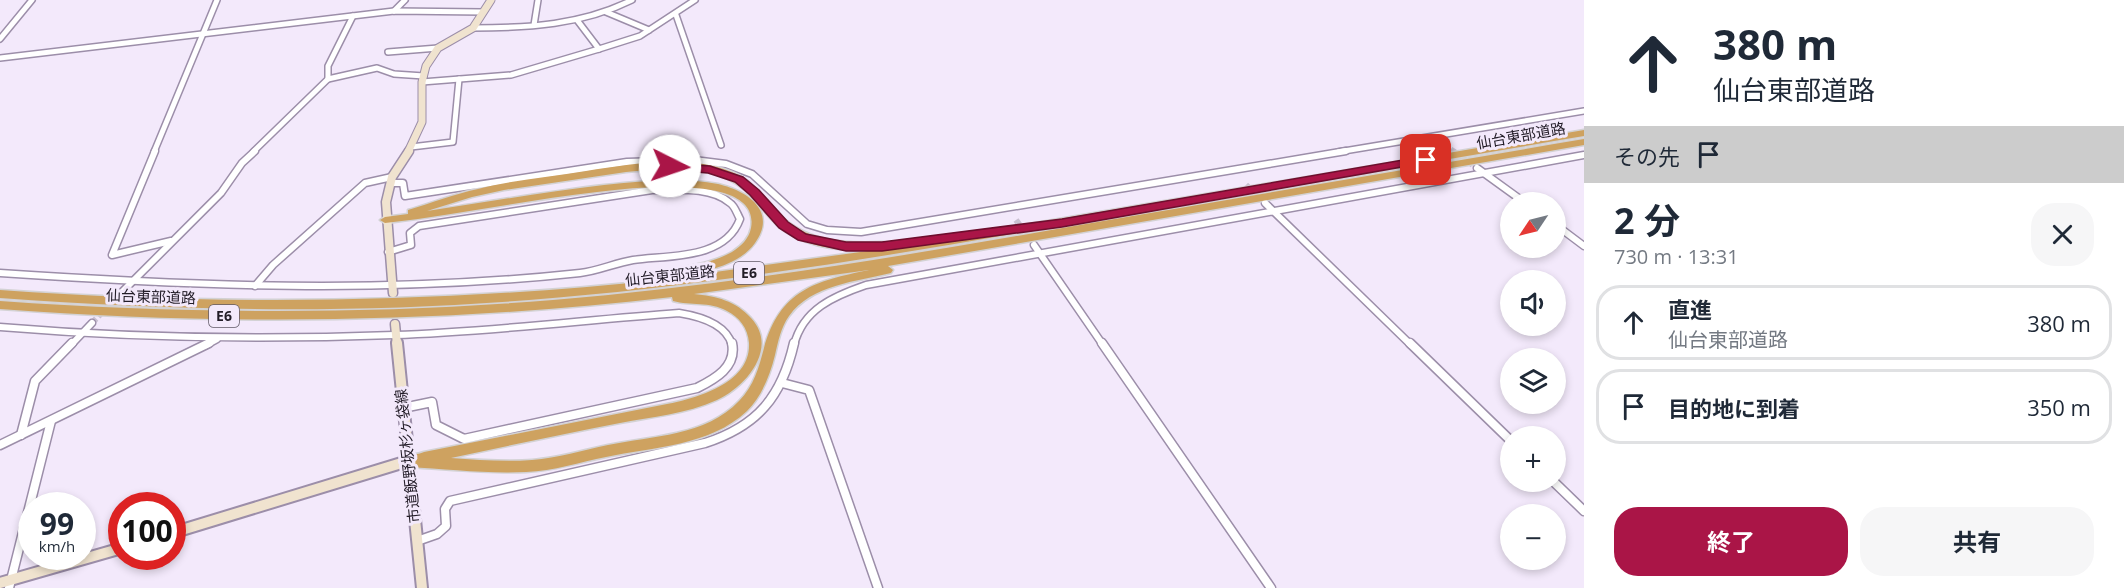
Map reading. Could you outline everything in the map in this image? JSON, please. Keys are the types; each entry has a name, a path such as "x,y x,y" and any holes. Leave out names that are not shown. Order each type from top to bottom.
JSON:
{"highway":[{"name":"仙台東部道路","path":"0,306 75,311 240,316 448,311 600,300 738,285 1584,133"},
{"name":"仙台東部道路","path":"0,294 249,305 435,302 598,290 744,273 1066,227 1584,142"},
{"path":"385,220 489,190 631,168 670,166 710,169 739,180 792,231 828,244 882,247 1066,227"},
{"path":"385,220 653,182 699,184 729,190 744,197 756,213 758,226 748,244 734,255 702,268 661,276 435,302"},
{"path":"408,461 491,466 541,465 706,428 731,416 751,399 762,380 781,318 793,304 811,292 858,276 1066,227"},
{"path":"408,461 712,397 735,383 752,364 755,352 753,331 747,321 729,307 704,299 677,298 524,311 448,311"}],"street":[{"path":"0,39 32,0"},
{"path":"172,241 112,255 217,0"},
{"path":"394,11 405,0"},
{"path":"473,28 491,0"},
{"path":"534,25 538,0"},
{"path":"388,52 438,48 473,28 577,20 606,12 632,0"},
{"path":"122,292 221,193 242,163 328,80 377,68 394,74 423,79 511,75 599,49 650,30 695,0"},
{"path":"0,58 394,11 483,12"},
{"path":"606,12 650,30"},
{"path":"675,15 721,145"},
{"path":"328,80 328,66 353,16"},
{"path":"577,20 599,49"},
{"path":"392,289 385,220 391,180 411,147 422,122 423,79 438,48"},
{"path":"411,147 453,142 459,79"},
{"path":"255,286 273,265 364,183 391,180 403,183 405,196 638,160 672,158 712,161 752,174 807,224 827,230 861,232 1584,111"},
{"path":"417,541 437,534 446,526 445,509 450,501 722,438 757,417 782,383 801,325 810,314 830,301 878,282 1036,249 1584,155"},
{"path":"1477,168 1510,192"},
{"path":"0,273 132,282 392,289 591,272 618,263 685,255 707,250 728,239 735,233 740,219 732,204 712,194 695,191 649,190 419,226 410,233 411,245 388,252"},
{"path":"1265,203 1500,430"},
{"path":"1566,232 1584,246"},
{"path":"1036,249 1271,588"},
{"path":"0,327 82,334 219,338 679,313 713,321 726,332 732,350 730,360 720,375 696,388 464,439 436,425 432,402 422,402 403,408"},
{"path":"21,435 35,381 92,323"},
{"name":"市道飯野坂杉ヶ袋線","path":"395,330 422,588"},
{"path":"0,445 219,338"},
{"path":"782,383 809,390 878,588"},
{"path":"6,583 51,421"},
{"path":"186,529 408,461"},
{"path":"1564,492 1584,511"},
{"path":"6,583 108,552"}],"tunnel":[{"path":"1451,149 1455,152"},
{"path":"1453,151 1477,168"},
{"path":"1246,185 1261,199"},
{"path":"1016,220 1034,245"},
{"path":"92,323 122,292"}],"route":[{"path":"670,166 710,169 730,175 755,192 783,225 802,237 828,244 882,247 1062,223 1426,160"}]}
